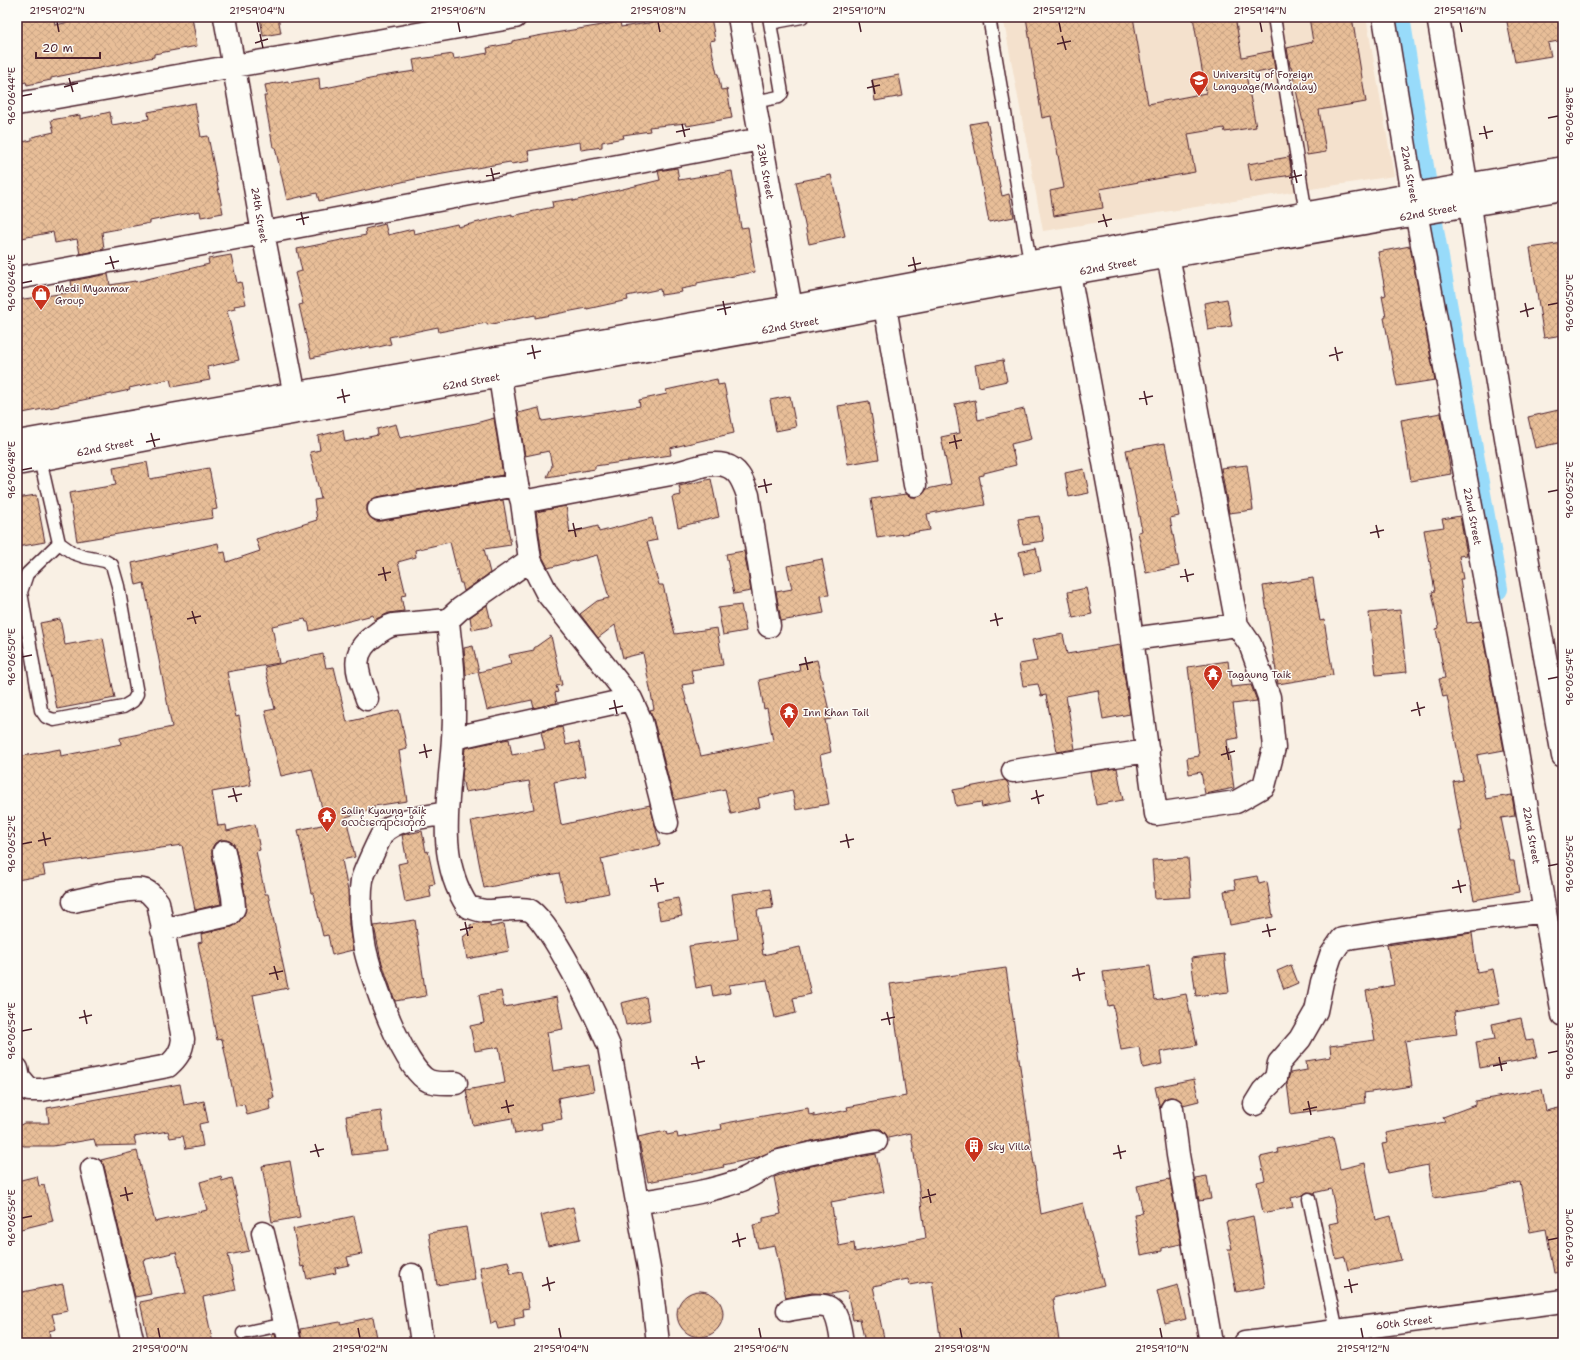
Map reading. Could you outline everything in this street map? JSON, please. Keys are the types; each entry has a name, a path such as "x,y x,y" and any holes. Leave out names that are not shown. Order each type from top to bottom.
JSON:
{"street":[{"name":"24th Street","path":"225,17 263,233 296,403"},
{"path":"17,104 515,17"},
{"name":"23th Street","path":"739,17 792,316"},
{"name":"22nd Street","path":"1384,17 1419,204 1563,1015"},
{"path":"1438,17 1464,196 1563,756"},
{"path":"17,278 761,139"},
{"name":"62nd Street","path":"26,440 296,403 792,316 1030,262 1167,247 1464,196 1563,168"},
{"name":"62nd Street","path":"1464,196 1563,189"},
{"name":"62nd Street","path":"792,316 884,306 1069,273 1167,247 1306,214 1419,204"},
{"path":"1069,273 1119,544 1156,814 1236,802 1264,786 1274,748 1269,697 1250,644 1237,625 1167,247"},
{"path":"884,306 915,485"},
{"path":"498,367 530,560 547,594 631,699 641,721 667,823"},
{"name":"62nd Street","path":"17,464 177,433 296,403"},
{"path":"379,509 520,494 678,472 710,464 724,465 734,470 742,478 748,495 769,626"},
{"path":"367,699 358,674 357,658 365,642 390,626 448,620 460,609 530,560"},
{"path":"448,620 453,668 454,738 430,816 447,848 459,894 468,907 484,911 528,909 536,914 543,922 567,961 602,1027 610,1046 650,1274 658,1343"},
{"path":"1132,639 1237,625"},
{"path":"454,738 631,699"},
{"path":"1013,771 1148,751"},
{"path":"430,816 394,826 383,833 362,878 361,908 365,949 380,997 400,1046 412,1066 428,1080 443,1083 456,1083"},
{"path":"162,930 230,915 234,908 233,896 224,852"},
{"path":"17,1069 19,1078 29,1090 42,1090 168,1066 176,1059 182,1047 183,1039 158,902 150,893 144,890 132,889 74,901"},
{"path":"1255,1104 1263,1091 1276,1078 1279,1063 1300,1039 1316,1011 1322,982 1331,956 1342,939 1412,928 1545,911"},
{"path":"1172,1109 1178,1155 1211,1343"},
{"path":"637,1202 698,1192 738,1182 749,1178 777,1162 876,1141"},
{"path":"92,1170 133,1343"},
{"path":"263,1233 288,1334"},
{"path":"412,1275 422,1343"},
{"name":"60th Street","path":"1245,1343 1563,1301"},
{"path":"788,1310 821,1304 828,1306 837,1315 842,1343"}],"lane":[{"path":"754,102 779,97 782,92 769,20 802,17"},
{"path":"989,17 1030,262"},
{"path":"1274,17 1306,214"},
{"path":"26,440 40,460 60,543 73,553 85,557 105,560 112,565 118,586 137,694 133,701 123,707 54,720 46,717 41,710 21,592 27,574 35,564 60,543"},
{"path":"1309,1199 1337,1331"},
{"path":"243,1333 288,1334"}],"shaded area":[{"name":"University of Foreign Language(Mandalay)","path":"1003,17 1366,17 1394,176 1043,231"}],"building":[{"path":"17,17 54,17 55,25 94,17 192,17 197,46 154,54 154,57 51,78 51,80 27,85 26,82 17,84"},
{"path":"260,17 278,17 281,33 263,36"},
{"path":"662,17 711,17 715,40 710,41 721,90 727,89 732,118 687,126 686,123 649,127 650,131 623,135 624,138 602,142 602,147 581,150 580,142 528,151 530,161 511,164 510,162 415,179 319,201 317,193 287,200 275,147 273,147 264,96 267,96 265,85 319,78 320,89 375,77 415,71 413,60 453,54 454,59 488,53 487,48 512,43 512,41 620,22 621,27 662,21"},
{"path":"1026,17 1133,17 1148,104 1206,93 1193,17 1235,17 1242,57 1272,51 1275,69 1246,75 1256,127 1225,132 1224,128 1188,134 1195,172 1100,189 1103,208 1054,216 1050,191 1064,188 1051,116 1042,118"},
{"path":"1309,17 1352,17 1366,102 1319,110 1326,152 1307,155 1305,132 1287,48 1313,42"},
{"path":"1506,17 1563,17 1563,40 1548,43 1551,56 1515,62"},
{"path":"899,75 903,96 875,101 872,80"},
{"path":"195,103 201,137 208,136 223,213 201,217 200,211 150,221 150,223 102,232 104,249 80,254 77,239 55,243 53,232 22,238 17,213 17,143 32,140 32,137 54,132 51,120 80,115 80,119 110,112 112,125 149,119 148,112"},
{"path":"987,121 1002,196 1009,194 1014,217 989,222 970,124"},
{"path":"1289,157 1292,175 1251,181 1248,164"},
{"path":"677,168 679,180 732,171 741,228 748,227 755,272 697,283 697,286 681,289 682,292 661,295 660,289 627,296 628,300 587,309 535,318 535,315 487,325 487,323 439,332 438,327 389,337 391,344 370,349 370,346 311,358 299,305 303,304 295,273 302,271 297,249 366,235 365,229 385,224 388,235 413,229 414,234 457,224 458,227 512,214 512,216 553,207 552,202 573,199 573,201 660,180 658,171"},
{"path":"831,175 845,236 809,244 796,182"},
{"path":"1563,243 1563,335 1544,338 1530,248"},
{"path":"1410,246 1435,380 1397,386 1384,318 1386,317 1382,296 1386,295 1378,252"},
{"path":"231,255 237,283 241,282 246,304 234,306 235,309 227,311 239,360 207,367 210,380 172,387 170,379 129,388 130,390 17,414 17,300 73,292 71,281 108,274 110,285 135,282 209,264 208,259"},
{"path":"1227,299 1232,326 1208,330 1204,303"},
{"path":"1003,360 1007,381 979,387 975,365"},
{"path":"717,379 718,385 724,384 734,433 670,448 671,455 595,466 595,469 547,477 552,466 549,451 525,456 518,413 539,408 542,421 640,406 639,400 667,394 666,390"},
{"path":"790,396 796,427 776,431 770,400"},
{"path":"975,400 978,420 1024,409 1031,439 1011,444 1016,465 984,473 984,475 979,476 985,505 962,509 961,507 927,514 930,530 877,538 871,499 906,494 911,497 917,497 923,494 927,489 951,484 941,437 960,433 955,404"},
{"path":"869,401 879,459 848,464 838,406"},
{"path":"1563,409 1563,442 1535,448 1528,417"},
{"path":"1441,413 1451,474 1411,481 1401,420"},
{"path":"494,418 503,475 377,497 371,500 367,505 367,511 370,517 375,521 381,521 503,500 511,545 484,549 490,573 464,591 462,583 460,583 450,542 415,550 416,557 398,562 406,595 401,596 404,611 389,613 374,620 373,615 310,631 308,622 306,622 305,619 272,626 279,663 227,672 236,717 239,716 251,785 212,792 218,826 226,825 227,831 255,824 260,850 256,851 265,894 268,894 288,988 253,995 274,1098 269,1099 271,1109 247,1115 244,1104 236,1106 222,1039 217,1040 198,943 202,942 201,934 232,927 239,922 244,915 246,907 245,894 234,844 228,840 221,840 215,843 212,848 221,904 195,910 182,845 43,865 45,875 17,880 17,757 60,749 61,756 121,744 120,738 172,727 144,583 136,585 132,563 218,543 220,553 225,552 227,562 260,551 256,539 317,520 314,500 321,499 310,452 320,450 318,436 343,430 345,442 378,435 377,429 396,424 400,438"},
{"path":"1165,443 1179,516 1170,518 1179,566 1146,573 1138,532 1142,531 1126,450"},
{"path":"147,462 150,479 209,468 217,509 212,510 213,518 77,541 69,493 116,485 113,468"},
{"path":"1247,465 1253,510 1229,513 1221,468"},
{"path":"1084,469 1089,493 1069,497 1065,473"},
{"path":"711,479 719,517 678,527 672,497 681,495 679,486"},
{"path":"36,495 45,542 17,547 17,498"},
{"path":"566,506 570,533 598,526 599,532 652,518 657,540 647,542 659,585 663,585 675,634 717,628 723,665 691,670 694,683 682,685 701,756 773,741 767,708 764,709 759,680 800,671 799,664 817,660 831,719 825,720 831,752 820,755 829,804 796,810 792,790 758,798 760,807 731,814 725,789 674,800 650,710 654,709 643,653 623,658 615,625 598,638 580,614 597,601 609,598 597,555 548,568 542,556 536,512"},
{"path":"1039,516 1044,541 1023,544 1018,519"},
{"path":"1460,516 1467,555 1459,556 1463,579 1460,579 1467,623 1480,621 1504,750 1477,755 1486,799 1512,795 1515,816 1501,818 1510,861 1514,861 1519,892 1474,900 1459,831 1462,831 1453,782 1463,780 1447,696 1443,697 1439,679 1445,678 1436,629 1439,628 1432,592 1435,591 1424,530 1444,527 1442,519"},
{"path":"1036,548 1041,571 1024,575 1019,552"},
{"path":"744,551 751,591 734,594 726,554"},
{"path":"822,559 829,595 821,596 824,613 781,621 776,592 792,589 787,566"},
{"path":"1313,578 1320,621 1324,620 1333,675 1278,684 1263,586"},
{"path":"1086,588 1092,614 1073,618 1068,592"},
{"path":"487,605 492,626 472,630 470,617"},
{"path":"741,605 746,631 723,635 718,608"},
{"path":"1400,610 1407,672 1376,675 1369,613"},
{"path":"60,619 65,645 103,638 115,698 57,709 40,623"},
{"path":"1063,634 1067,654 1120,645 1130,714 1103,719 1098,690 1066,696 1075,749 1057,752 1046,695 1041,696 1038,684 1023,686 1019,664 1037,661 1032,640"},
{"path":"551,636 562,685 556,686 558,692 555,693 557,703 534,708 532,700 487,710 478,672 466,675 464,648 473,646 479,672 511,664 509,655 534,650 534,648"},
{"path":"323,654 326,668 334,667 347,722 399,710 407,749 399,751 407,801 374,806 374,809 346,817 355,857 342,860 348,891 349,925 353,950 332,955 328,935 323,936 313,893 311,893 298,830 326,824 312,769 281,776 265,711 275,709 265,667"},
{"path":"1228,661 1231,687 1251,685 1257,701 1233,704 1238,738 1227,740 1234,788 1205,794 1201,772 1189,774 1187,758 1199,756 1188,667"},
{"path":"562,727 566,745 579,742 586,776 554,782 561,825 650,805 660,845 601,859 609,893 566,902 559,873 484,888 471,821 534,809 529,781 465,792 462,778 465,748 509,739 512,755 545,749 541,732"},
{"path":"1117,768 1123,800 1096,805 1090,772"},
{"path":"1005,780 1008,783 1012,801 982,807 981,802 956,806 953,790"},
{"path":"422,831 435,884 429,885 431,897 405,902 398,864 407,862 402,835"},
{"path":"1188,858 1191,897 1155,899 1152,860"},
{"path":"1257,876 1259,884 1267,882 1273,917 1230,925 1224,891 1236,889 1234,880"},
{"path":"770,889 773,908 757,910 763,955 800,947 811,994 793,998 796,1013 775,1018 767,980 729,985 730,993 713,996 711,985 696,988 689,946 738,939 732,894"},
{"path":"678,898 682,916 660,920 657,902"},
{"path":"415,920 426,996 395,1001 381,960 374,926"},
{"path":"490,923 490,927 504,924 509,951 467,959 463,937 471,931 470,925"},
{"path":"1472,933 1477,972 1493,969 1500,1004 1454,1012 1457,1034 1405,1041 1412,1086 1364,1093 1365,1103 1291,1114 1287,1083 1290,1073 1307,1070 1306,1061 1331,1057 1330,1046 1375,1040 1366,991 1394,985 1387,945"},
{"path":"1224,954 1229,992 1196,996 1191,958"},
{"path":"1291,965 1298,983 1284,989 1277,971"},
{"path":"1150,966 1155,1000 1186,994 1197,1045 1160,1052 1162,1064 1143,1068 1139,1047 1121,1050 1113,1005 1108,1006 1103,972"},
{"name":"Sky Villa","path":"1006,968 1041,1214 1083,1203 1104,1285 1053,1298 1059,1341 1045,1343 941,1343 932,1281 909,1285 908,1279 873,1286 885,1343 865,1343 860,1319 853,1320 847,1291 831,1294 812,1293 786,1298 775,1245 758,1248 753,1225 763,1223 763,1218 781,1214 774,1177 806,1167 876,1154 884,1192 831,1202 839,1246 854,1243 855,1252 926,1238 911,1133 888,1138 881,1129 874,1129 838,1135 777,1149 756,1158 723,1165 724,1167 648,1182 638,1137 666,1131 667,1135 677,1133 678,1138 722,1129 721,1124 758,1117 808,1108 809,1115 814,1114 814,1117 848,1110 847,1107 906,1096 890,984"},
{"path":"501,991 504,1007 557,997 563,1029 547,1032 553,1071 589,1065 594,1091 558,1098 562,1119 541,1123 542,1129 515,1134 512,1118 473,1125 466,1090 505,1083 499,1047 475,1051 470,1026 484,1023 479,995"},
{"path":"646,997 650,1020 626,1025 621,1003"},
{"path":"1521,1018 1526,1041 1533,1040 1537,1057 1480,1068 1476,1042 1495,1039 1492,1024"},
{"path":"1194,1079 1199,1101 1183,1105 1177,1098 1170,1097 1164,1099 1160,1109 1155,1087"},
{"path":"180,1084 184,1105 204,1101 208,1122 199,1124 203,1146 186,1149 183,1136 170,1138 168,1131 134,1137 136,1145 96,1146 94,1139 53,1146 24,1146 17,1143 17,1127 24,1123 49,1123 47,1108"},
{"path":"1542,1089 1546,1111 1563,1107 1563,1272 1554,1273 1546,1229 1530,1232 1520,1182 1485,1190 1433,1198 1428,1165 1388,1173 1382,1144 1388,1143 1386,1133 1445,1122 1443,1117 1475,1105 1475,1101"},
{"path":"381,1111 387,1151 352,1155 346,1116"},
{"path":"1333,1137 1340,1169 1365,1163 1376,1220 1391,1216 1401,1260 1348,1270 1345,1257 1336,1259 1329,1224 1338,1222 1331,1189 1313,1193 1307,1192 1303,1195 1291,1198 1293,1207 1263,1213 1257,1182 1265,1180 1260,1157 1278,1153 1277,1149"},
{"path":"137,1151 155,1222 207,1210 200,1182 221,1176 222,1181 232,1178 249,1251 228,1255 236,1290 203,1297 213,1343 149,1343 140,1302 186,1293 176,1252 143,1260 151,1294 135,1297 104,1166 101,1160"},
{"path":"290,1161 300,1217 272,1222 262,1166"},
{"path":"37,1176 39,1186 44,1185 53,1221 17,1230 17,1181"},
{"path":"1207,1176 1211,1199 1199,1201 1195,1178"},
{"path":"1170,1179 1181,1244 1162,1248 1162,1251 1141,1255 1134,1214 1143,1213 1137,1186"},
{"path":"573,1207 580,1239 548,1246 541,1215"},
{"path":"354,1216 362,1254 347,1257 349,1265 335,1268 336,1273 307,1279 304,1266 301,1267 293,1229"},
{"path":"1253,1216 1265,1287 1236,1292 1228,1249 1232,1249 1226,1222"},
{"path":"466,1227 475,1279 437,1285 429,1233"},
{"path":"508,1261 511,1274 522,1272 529,1308 523,1309 524,1317 514,1319 515,1326 498,1329 496,1322 491,1324 480,1267"},
{"path":"63,1284 68,1311 52,1314 56,1329 49,1331 51,1343 17,1343 17,1293"},
{"path":"1178,1285 1186,1319 1165,1324 1157,1291"},
{"path":"700,1291 713,1295 719,1301 723,1314 719,1327 713,1333 700,1337 687,1333 681,1327 677,1314 681,1301 687,1295"},
{"path":"373,1317 378,1343 302,1343 300,1329 340,1322 341,1324"},
{"path":"275,1334 277,1343 273,1343 272,1335"}],"waterway":[{"path":"1399,17 1434,235 1497,589"}],"place":[{"name":"University of Foreign Language(Mandalay)","path":"1199,97"},
{"name":"Medi Myanmar Group","path":"41,311"},
{"name":"Tagaung Taik","path":"1213,691"},
{"name":"Inn Khan Tail","path":"789,729"},
{"name":"Salin Kyaung Taik စလင်းကျောင်းတိုက်","path":"327,833"},
{"name":"Sky Villa","path":"974,1163"}]}
